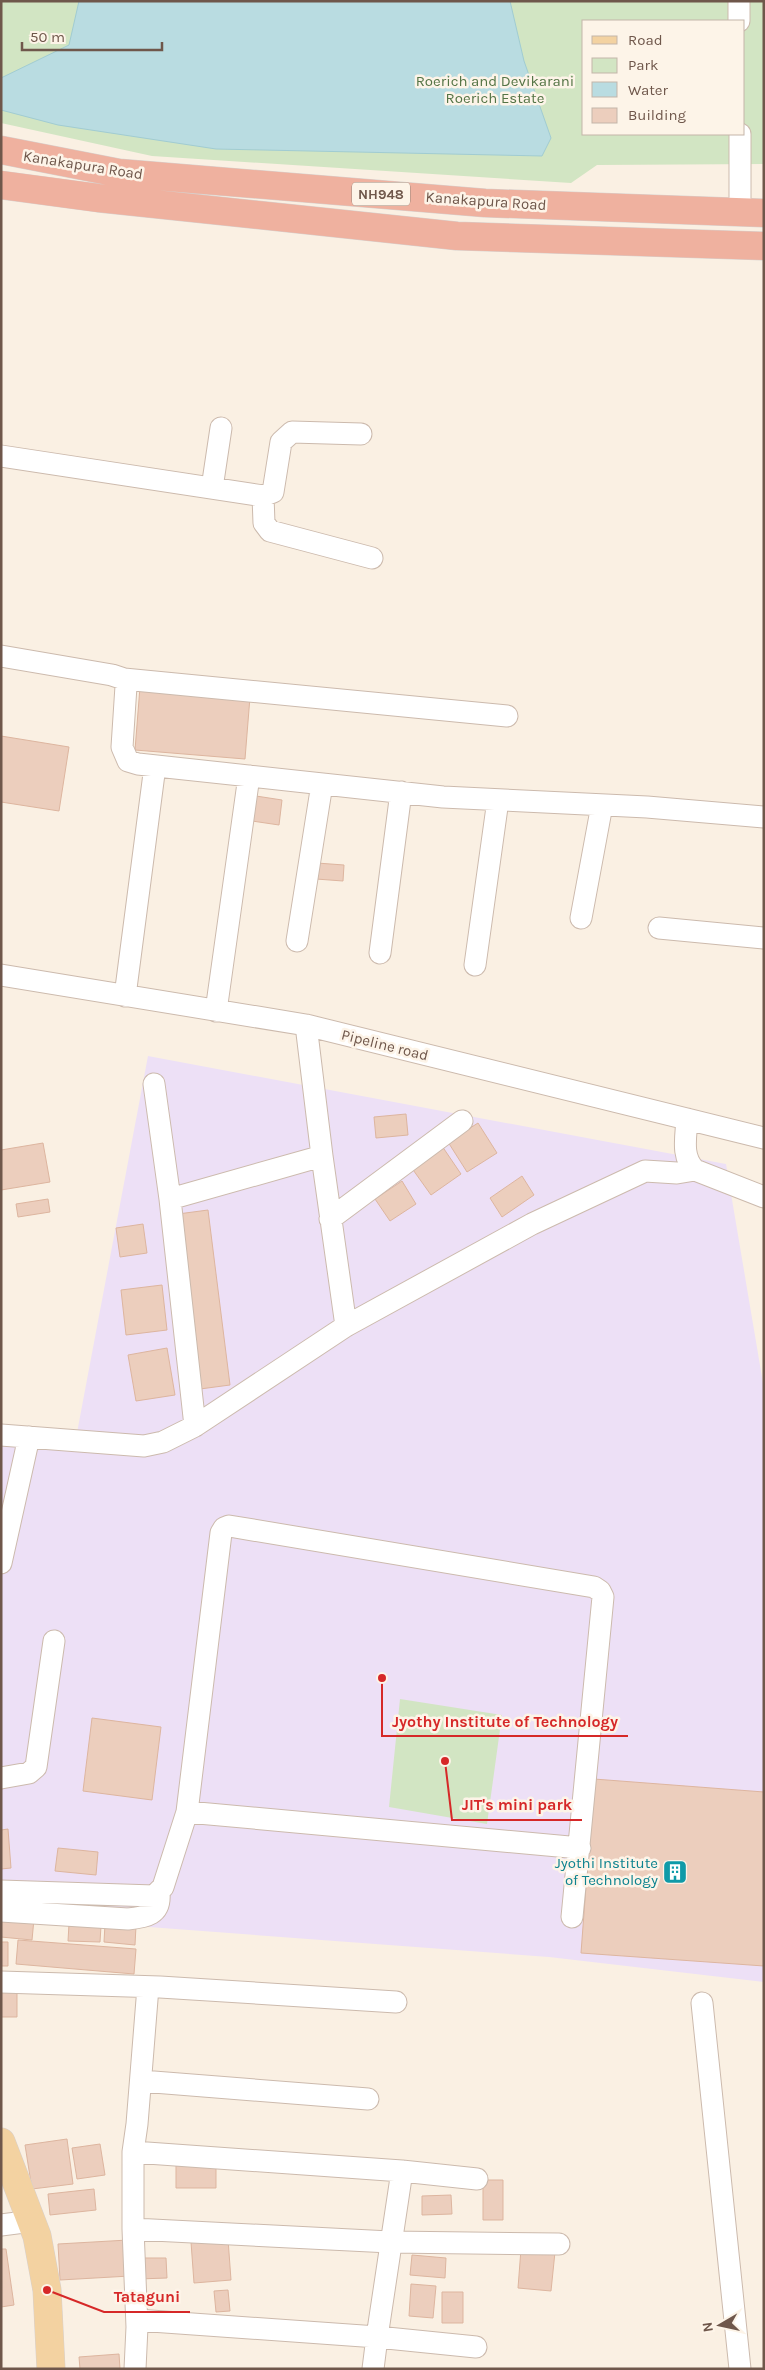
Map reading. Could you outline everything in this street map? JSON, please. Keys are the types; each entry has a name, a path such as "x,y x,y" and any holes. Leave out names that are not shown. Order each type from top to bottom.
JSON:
{"highway":[{"name":"Kanakapura Road","path":"1,150 119,173 485,203 752,213"},
{"name":"Kanakapura Road","path":"3,191 457,236 764,246"}],"main road":[{"path":"1,2142 37,2236 47,2290 51,2369"}],"street":[{"path":"739,1 739,20"},
{"path":"740,135 752,213"},
{"path":"212,488 222,428"},
{"path":"1,456 263,496 272,492 281,442 292,432 361,434"},
{"path":"263,496 264,524 270,532 372,558"},
{"path":"1,656 112,675 124,679 506,716"},
{"path":"124,679 126,686 122,747 128,761 155,766 401,792 764,817"},
{"path":"125,996 155,766"},
{"path":"216,1011 249,776"},
{"path":"296,941 322,784"},
{"path":"380,953 401,792"},
{"path":"475,965 498,800"},
{"path":"581,918 602,805"},
{"path":"660,928 764,938"},
{"name":"Pipeline road","path":"1,975 306,1025 764,1138"},
{"path":"306,1025 330,1219 346,1326"},
{"path":"154,1084 170,1199 195,1426"},
{"path":"687,1119 686,1159 695,1170 764,1197"},
{"path":"330,1219 462,1121"},
{"path":"170,1199 322,1156"},
{"path":"1,1435 144,1446 163,1442 195,1426 346,1326 532,1224 645,1171 678,1173 695,1170"},
{"path":"1,1563 29,1437"},
{"path":"1,1891 154,1896 163,1887 187,1812 221,1533 224,1528 229,1526 594,1587 600,1591 603,1597 572,1917"},
{"path":"1,1778 24,1775 33,1771 44,1720 54,1641"},
{"path":"187,1812 580,1848"},
{"path":"1,1912 128,1919 146,1917 152,1914 160,1901 158,1893"},
{"path":"1,1982 148,1987 396,2002"},
{"path":"135,2369 137,2320 133,2229 133,2152 141,2081 148,1987"},
{"path":"702,2003 740,2369"},
{"path":"141,2081 368,2099"},
{"path":"133,2152 402,2171 477,2179"},
{"path":"373,2369 390,2242 402,2171"},
{"path":"1,2226 32,2221"},
{"path":"133,2229 390,2242 560,2244"},
{"path":"137,2320 377,2337 476,2347"}],"shaded area":[{"path":"148,1056 726,1164 764,1389 764,1982 549,1957 1,1916 1,1433 76,1438"}],"green space":[{"name":"Roerich and Devikarani Roerich Estate","path":"1,1 764,1 764,164 597,165 571,183 152,156 1,123"},
{"path":"400,1699 502,1715 487,1824 389,1807"}],"water":[{"name":"Roerich and Devikarani Roerich Estate","path":"79,1 510,1 524,61 551,138 542,156 216,149 58,125 1,110 1,78 69,45"}],"building":[{"path":"140,687 250,697 245,759 135,750"},
{"path":"1,736 69,747 59,811 1,802"},
{"path":"256,796 282,800 279,825 252,821"},
{"path":"317,863 344,865 343,881 316,879"},
{"path":"406,1114 408,1135 376,1138 374,1117"},
{"path":"478,1123 497,1153 467,1172 448,1142"},
{"path":"43,1143 50,1182 1,1190 1,1150"},
{"path":"442,1146 461,1174 431,1195 411,1167"},
{"path":"522,1176 534,1195 502,1217 490,1198"},
{"path":"402,1181 416,1204 390,1221 375,1199"},
{"path":"48,1199 50,1212 18,1217 16,1204"},
{"path":"208,1210 230,1385 200,1389 178,1214"},
{"path":"143,1224 147,1253 120,1257 116,1228"},
{"path":"162,1285 167,1330 126,1335 121,1290"},
{"path":"167,1348 175,1395 136,1401 128,1355"},
{"path":"92,1718 161,1727 152,1800 83,1791"},
{"name":"Jyothi Institute of Technology","path":"594,1779 764,1792 764,1966 581,1953"},
{"path":"8,1829 11,1868 1,1869 1,1830"},
{"path":"58,1848 98,1852 96,1875 55,1871"},
{"path":"1,1916 34,1919 32,1940 1,1937"},
{"path":"69,1924 101,1926 100,1942 68,1941"},
{"path":"105,1924 136,1926 135,1945 104,1942"},
{"path":"18,1940 136,1949 134,1974 16,1964"},
{"path":"1,1942 8,1942 8,1966 1,1966"},
{"path":"1,1988 17,1988 17,2017 1,2017"},
{"path":"67,2139 73,2184 32,2189 25,2145"},
{"path":"100,2144 105,2175 77,2179 72,2148"},
{"path":"176,2161 216,2161 216,2188 176,2188"},
{"path":"483,2180 503,2180 503,2220 483,2220"},
{"path":"94,2189 96,2210 50,2215 48,2194"},
{"path":"451,2195 452,2214 422,2215 422,2196"},
{"path":"228,2239 231,2280 194,2283 191,2242"},
{"path":"128,2240 130,2276 60,2280 58,2244"},
{"path":"1,2249 6,2249 14,2305 1,2307"},
{"path":"521,2249 555,2252 551,2291 518,2288"},
{"path":"412,2255 446,2258 445,2278 410,2275"},
{"path":"137,2258 166,2258 167,2278 138,2279"},
{"path":"411,2284 436,2286 433,2318 409,2316"},
{"path":"228,2290 230,2311 216,2312 214,2291"},
{"path":"442,2292 463,2292 463,2323 442,2323"},
{"path":"119,2354 120,2369 80,2369 79,2357"}],"place":[{"name":"Jyothy Institute of Technology","path":"382,1678"},
{"name":"JIT's mini park","path":"445,1761"},
{"name":"Jyothi Institute of Technology","path":"675,1872"},
{"name":"Tataguni","path":"47,2290"}]}
